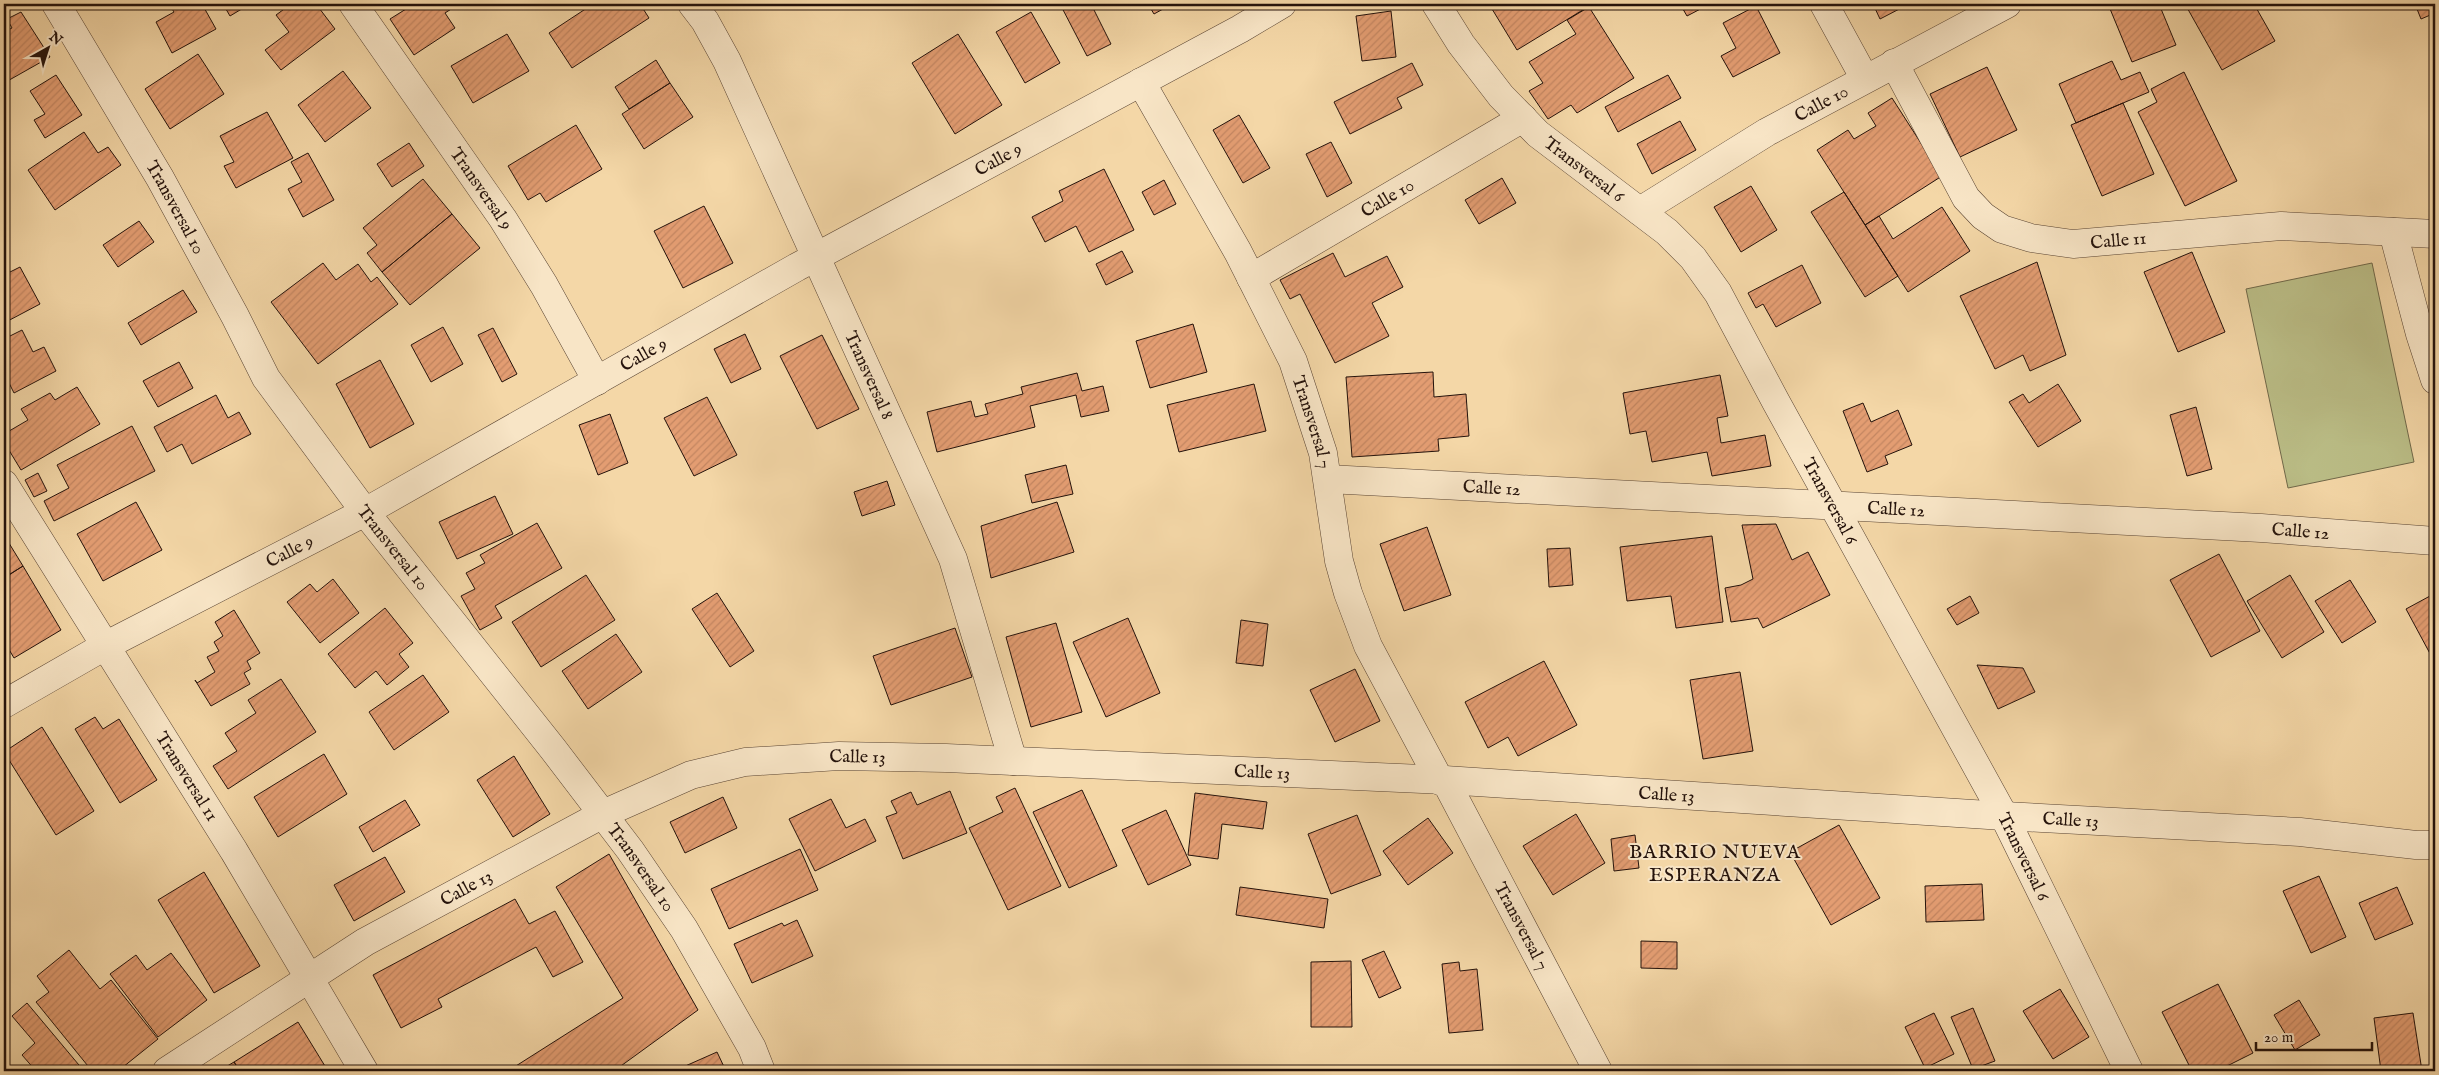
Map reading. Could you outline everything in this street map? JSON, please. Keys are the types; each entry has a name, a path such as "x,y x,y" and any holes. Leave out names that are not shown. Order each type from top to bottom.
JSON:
{"street":[{"name":"Transversal 10","path":"56,4 160,178 235,316 266,378 365,512 603,814 684,929 752,1048 761,1071"},
{"name":"Transversal 9","path":"353,4 503,219 544,285 597,381"},
{"name":"Transversal 8","path":"692,4 727,61 953,559 1013,761"},
{"name":"Calle 9","path":"4,704 105,646 365,512 817,256 1282,4"},
{"name":"Transversal 6","path":"1436,4 1466,52 1500,96 1552,145 1667,232 1693,258 1718,293 2004,816 2129,1071"},
{"path":"1824,4 1865,79"},
{"name":"Calle 10","path":"1640,211 1767,132 2008,4"},
{"name":"Calle 11","path":"1894,63 1966,198 1983,216 2002,229 2031,238 2073,244 2281,226 2435,234"},
{"name":"Transversal 7","path":"1141,82 1251,278 1293,361 1309,405 1328,479 1339,561 1354,610 1368,646 1598,1071"},
{"name":"Calle 10","path":"1251,278 1523,118"},
{"path":"2393,232 2420,334 2435,380"},
{"name":"Calle 12","path":"1328,479 2261,528 2435,541"},
{"name":"Transversal 11","path":"4,484 234,851 364,1071"},
{"name":"Calle 13","path":"167,1071 364,942 603,814 691,775 745,762 839,756 1013,761 1442,780 2004,816 2300,832 2416,845 2435,845"}],"green space":[{"path":"2372,263 2414,462 2288,488 2246,289"}],"building":[{"path":"169,4 202,4 216,29 172,53 156,22 174,12"},
{"path":"223,4 250,4 230,16"},
{"path":"291,4 316,4 335,29 281,70 265,50 289,32 276,15"},
{"path":"414,4 459,4 445,13 455,28 414,55 390,19"},
{"path":"593,4 640,4 649,18 572,68 549,33"},
{"path":"872,4 884,4 875,9"},
{"path":"1060,4 1091,4 1111,44 1087,56"},
{"path":"1148,4 1172,4 1154,14"},
{"path":"1489,4 1583,4 1586,8 1517,50"},
{"path":"1680,4 1710,4 1687,16"},
{"path":"1873,4 1909,4 1880,19"},
{"path":"2108,4 2159,4 2176,45 2132,62"},
{"path":"2185,4 2254,4 2275,41 2222,70"},
{"path":"2415,4 2435,4 2435,13 2421,19"},
{"path":"1756,6 1780,53 1733,77 1721,56 1736,48 1723,23"},
{"path":"1589,7 1634,78 1577,113 1571,105 1548,119 1529,91 1543,83 1529,62 1576,34 1567,20"},
{"path":"1391,11 1396,57 1362,61 1356,16"},
{"path":"21,12 50,57 4,83 4,32 12,28 7,19"},
{"path":"1031,12 1060,63 1025,83 996,32"},
{"path":"507,34 529,71 473,103 451,66"},
{"path":"958,34 1002,105 955,134 912,63"},
{"path":"198,54 224,94 170,129 145,89"},
{"path":"656,60 670,83 629,109 615,87"},
{"path":"2112,61 2121,80 2140,72 2149,92 2076,123 2059,84"},
{"path":"1412,63 1423,85 1397,98 1402,108 1350,134 1334,102"},
{"path":"1987,67 2017,130 1960,157 1930,94"},
{"path":"343,71 371,108 325,142 298,105"},
{"path":"2184,72 2237,181 2185,206 2138,112 2157,102 2151,89"},
{"path":"56,75 82,115 45,138 34,120 45,114 30,91"},
{"path":"1668,75 1681,98 1618,132 1605,107"},
{"path":"670,83 693,117 644,149 622,114"},
{"path":"1892,98 1942,176 1865,225 1817,150 1848,130 1854,139 1876,126 1868,113"},
{"path":"2123,103 2154,174 2102,196 2071,125"},
{"path":"267,112 293,158 236,188 224,166 234,162 220,136"},
{"path":"1239,115 1270,168 1243,183 1213,130"},
{"path":"1680,121 1696,150 1652,174 1637,144"},
{"path":"576,125 602,169 546,202 540,193 528,200 508,166"},
{"path":"84,132 98,153 108,147 121,165 55,210 28,170"},
{"path":"1331,142 1352,183 1327,197 1306,154"},
{"path":"409,143 424,166 392,187 377,164"},
{"path":"308,153 334,200 303,217 288,189 302,182 291,162"},
{"path":"1104,169 1134,230 1089,252 1076,226 1045,242 1032,217 1063,201 1059,191"},
{"path":"1502,178 1516,203 1479,224 1465,200"},
{"path":"423,179 452,214 382,272 367,253 377,245 363,228"},
{"path":"1164,180 1176,204 1154,215 1142,192"},
{"path":"1751,186 1777,230 1741,252 1714,207"},
{"path":"1844,192 1898,276 1865,297 1811,212"},
{"path":"704,206 733,263 683,288 654,231"},
{"path":"1942,207 1970,251 1908,292 1865,225 1879,216 1893,239"},
{"path":"452,214 480,248 410,305 382,272"},
{"path":"139,221 154,242 118,267 103,245"},
{"path":"1122,251 1133,272 1106,285 1096,264"},
{"path":"2192,252 2225,332 2178,352 2144,272"},
{"path":"1333,253 1345,277 1387,256 1403,287 1372,303 1389,336 1335,363 1300,294 1290,299 1280,280"},
{"path":"2037,262 2066,355 2030,371 2023,355 1995,369 1960,296"},
{"path":"323,263 336,280 358,264 371,282 377,277 398,304 318,364 271,302"},
{"path":"1802,265 1821,303 1776,327 1763,304 1756,308 1748,293"},
{"path":"20,267 40,304 4,323 4,275"},
{"path":"183,290 197,312 141,345 128,323"},
{"path":"1193,324 1207,372 1150,388 1136,341"},
{"path":"443,327 463,364 431,382 411,345"},
{"path":"493,328 517,374 502,382 478,335"},
{"path":"22,330 33,352 44,347 56,371 14,393 4,373 4,339"},
{"path":"745,334 761,369 731,383 714,349"},
{"path":"822,335 859,409 817,429 780,356"},
{"path":"380,360 414,424 370,448 336,384"},
{"path":"179,362 193,388 158,407 143,381"},
{"path":"1433,372 1434,397 1466,394 1469,436 1438,439 1439,451 1352,457 1346,377"},
{"path":"1077,373 1082,391 1103,386 1109,411 1081,417 1076,395 1030,406 1035,427 937,452 927,412 971,401 975,417 988,414 985,404 1023,394 1021,387"},
{"path":"1720,375 1728,416 1717,418 1721,443 1765,435 1771,466 1712,476 1707,452 1652,462 1646,431 1630,434 1623,393"},
{"path":"1254,384 1266,431 1179,452 1167,405"},
{"path":"2058,384 2081,421 2038,447 2009,402 2023,394 2029,403"},
{"path":"77,387 100,424 21,470 4,442 4,434 28,420 21,409 50,393 55,400"},
{"path":"216,395 228,418 239,412 251,434 192,464 182,444 167,452 154,427"},
{"path":"707,397 737,455 694,476 664,418"},
{"path":"1863,403 1871,422 1898,410 1912,445 1885,456 1888,464 1867,472 1843,411"},
{"path":"2196,407 2212,469 2187,476 2170,415"},
{"path":"610,414 628,463 598,475 579,425"},
{"path":"132,426 155,471 54,521 44,501 69,488 57,465"},
{"path":"1066,465 1073,494 1032,503 1025,475"},
{"path":"38,473 47,491 34,497 25,480"},
{"path":"887,481 895,505 862,516 854,492"},
{"path":"495,496 513,534 457,559 439,522"},
{"path":"136,502 162,550 103,581 77,534"},
{"path":"1057,502 1074,552 991,578 981,526"},
{"path":"537,523 562,568 495,606 502,618 480,630 461,596 475,589 466,573 485,563 480,555"},
{"path":"1776,524 1792,560 1808,552 1830,595 1763,628 1758,618 1731,622 1725,588 1741,585 1753,579 1742,525"},
{"path":"1427,527 1451,595 1404,611 1380,544"},
{"path":"4,535 23,566 4,578"},
{"path":"1712,536 1723,622 1676,628 1671,596 1627,601 1620,547"},
{"path":"1570,548 1573,585 1549,587 1547,549"},
{"path":"2219,554 2260,631 2211,657 2170,580"},
{"path":"23,566 61,630 14,658 4,641 4,578"},
{"path":"586,575 615,620 541,667 512,622"},
{"path":"2290,575 2324,632 2282,658 2247,601"},
{"path":"333,579 359,613 320,643 287,602 310,584 317,592"},
{"path":"2350,580 2376,622 2342,643 2315,601"},
{"path":"717,593 754,651 730,667 692,609"},
{"path":"1970,596 1979,613 1957,625 1947,609"},
{"path":"2430,596 2435,605 2434,661 2406,609"},
{"path":"385,608 413,643 399,654 409,667 387,685 376,671 355,688 328,654"},
{"path":"234,610 260,653 247,661 251,669 244,673 250,684 211,706 195,680 197,683 215,672 207,657 219,651 214,642 223,636 215,622"},
{"path":"1128,618 1160,693 1106,717 1073,642"},
{"path":"1241,620 1268,624 1263,666 1236,663"},
{"path":"1056,623 1082,712 1031,727 1006,637"},
{"path":"955,628 972,677 891,705 873,656"},
{"path":"616,634 642,672 588,709 562,671"},
{"path":"4,654 8,662 4,664"},
{"path":"1544,661 1577,725 1518,756 1508,737 1488,748 1465,702"},
{"path":"1977,665 2023,668 2035,692 1998,709"},
{"path":"1355,669 1380,721 1335,742 1310,690"},
{"path":"1740,672 1753,751 1703,759 1690,680"},
{"path":"423,675 449,712 394,750 369,712"},
{"path":"281,679 316,732 228,789 213,766 237,751 225,733 256,713 248,700"},
{"path":"95,717 103,729 119,719 157,780 120,803 75,729"},
{"path":"42,727 94,811 56,835 4,752"},
{"path":"324,754 347,794 278,837 254,797"},
{"path":"514,756 550,814 513,837 477,780"},
{"path":"1015,788 1061,886 1008,910 969,828 1003,812 996,797"},
{"path":"1082,790 1117,866 1069,888 1033,812"},
{"path":"950,791 967,833 903,859 886,817 897,813 891,801 911,792 917,805"},
{"path":"1195,793 1267,802 1263,829 1222,824 1218,859 1188,855"},
{"path":"723,797 737,828 685,853 670,822"},
{"path":"831,799 846,828 865,819 876,841 815,871 789,819"},
{"path":"405,800 420,825 373,852 359,827"},
{"path":"1166,810 1191,865 1148,885 1122,830"},
{"path":"1576,814 1605,863 1553,895 1523,846"},
{"path":"1357,815 1381,875 1331,894 1308,834"},
{"path":"1428,818 1453,853 1408,885 1383,851"},
{"path":"1839,825 1880,898 1831,925 1790,852"},
{"path":"1635,835 1639,868 1614,871 1611,839"},
{"path":"800,849 818,890 729,929 711,889"},
{"path":"609,854 698,1010 614,1071 612,1066 604,1071 508,1071 623,998 556,887"},
{"path":"385,857 405,892 354,921 334,885"},
{"path":"204,872 260,966 214,993 158,900"},
{"path":"2319,876 2346,937 2311,953 2283,891"},
{"path":"1982,884 1984,920 1926,922 1925,886"},
{"path":"2435,886 2435,900 2431,887"},
{"path":"1240,887 1328,899 1324,928 1236,915"},
{"path":"2397,887 2413,924 2375,940 2359,903"},
{"path":"515,899 529,924 555,911 583,962 553,977 536,947 438,999 442,1007 401,1028 373,975"},
{"path":"797,920 813,956 752,983 734,944 782,923 784,926"},
{"path":"1641,941 1677,942 1677,969 1641,968"},
{"path":"69,950 100,989 111,980 158,1039 118,1071 92,1071 36,1002 49,992 37,976"},
{"path":"1384,951 1401,988 1379,998 1362,960"},
{"path":"171,953 207,1000 158,1037 110,974 136,955 147,970"},
{"path":"1351,961 1352,1027 1311,1027 1311,962"},
{"path":"1459,962 1460,971 1477,969 1483,1030 1449,1033 1442,964"},
{"path":"2218,984 2253,1053 2217,1071 2192,1071 2162,1012"},
{"path":"2060,989 2089,1037 2053,1059 2023,1011"},
{"path":"2299,1000 2320,1035 2295,1050 2274,1015"},
{"path":"27,1003 84,1071 36,1071 22,1055 35,1043 12,1016"},
{"path":"1973,1008 1995,1061 1973,1069 1951,1017"},
{"path":"1934,1013 1954,1054 1925,1068 1905,1027"},
{"path":"2413,1013 2422,1071 2381,1071 2374,1018"},
{"path":"298,1022 328,1071 240,1071 234,1062"},
{"path":"717,1052 726,1071 674,1071"},
{"path":"234,1062 240,1071 219,1071"}],"district":[{"name":"BARRIO NUEVA ESPERANZA","path":"1715,862"}]}
